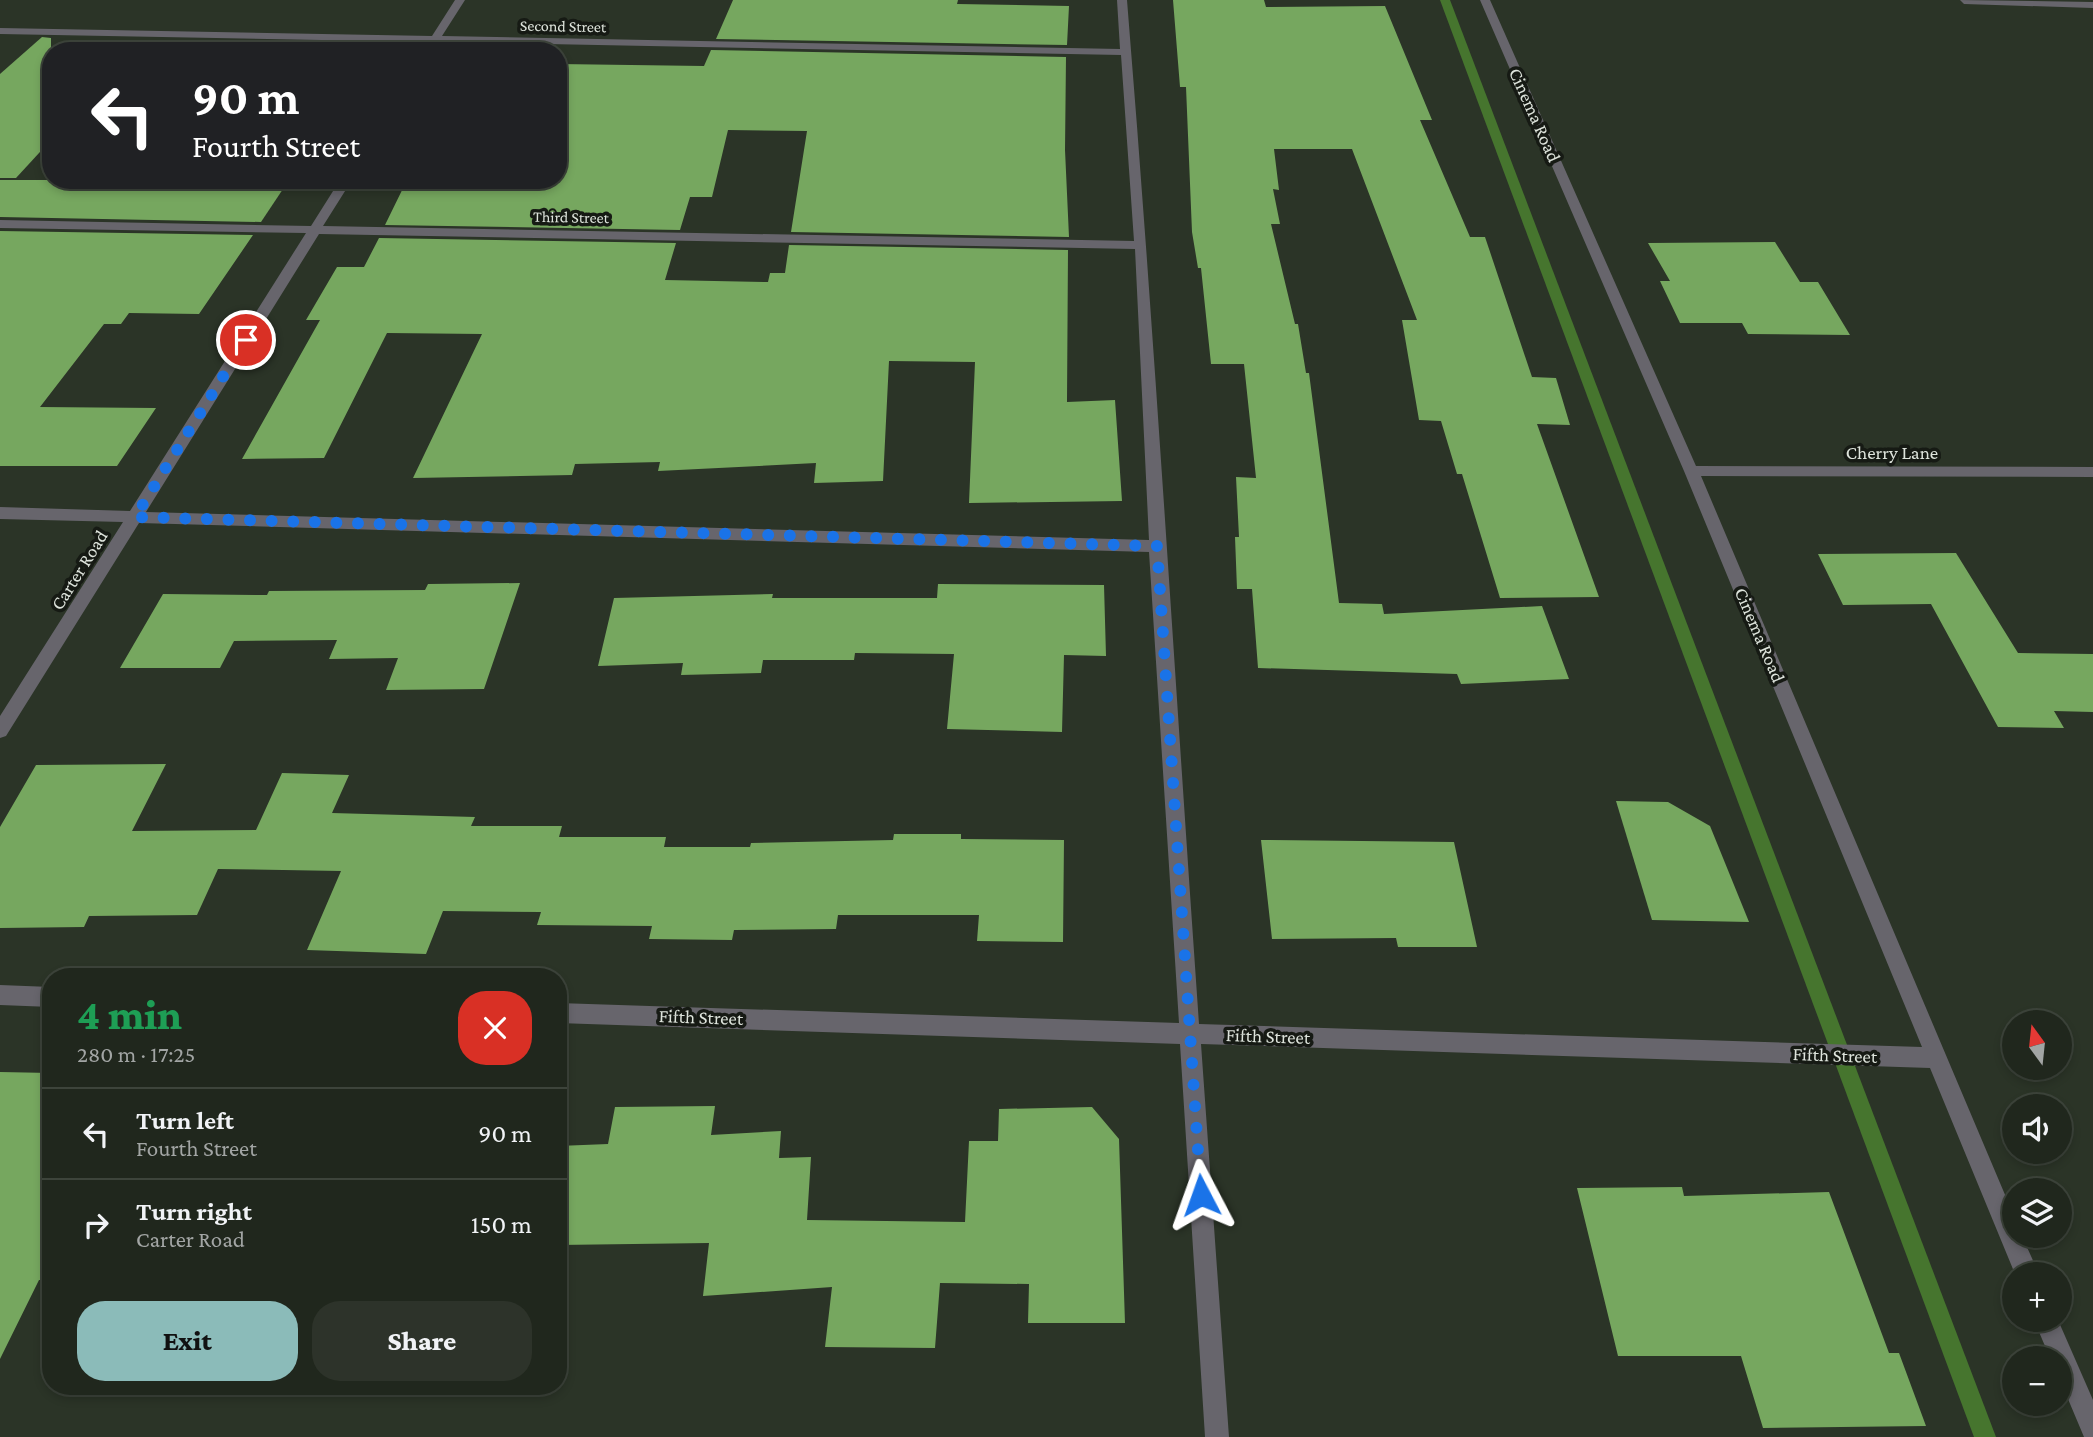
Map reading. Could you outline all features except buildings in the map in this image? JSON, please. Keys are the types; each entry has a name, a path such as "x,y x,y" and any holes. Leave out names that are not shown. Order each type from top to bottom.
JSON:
{"street":[{"path":"433,42 460,0"},
{"path":"1122,0 1217,1437"},
{"name":"Cinema Road","path":"1485,0 1691,471 2022,1262"},
{"path":"1964,1 2093,5"},
{"name":"Second Street","path":"0,30 1125,52"},
{"name":"Carter Road","path":"0,731 340,189"},
{"name":"Third Street","path":"0,224 1140,245"},
{"name":"Cherry Lane","path":"1691,471 2093,472"},
{"path":"0,513 1157,546"},
{"path":"0,995 42,997"},
{"name":"Fifth Street","path":"567,1013 1936,1058"},
{"path":"2051,1332 2093,1429"}],"waterway":[{"path":"1445,0 1985,1437"}],"route":[{"path":"246,340 135,517 1157,546 1201,1195"}]}
